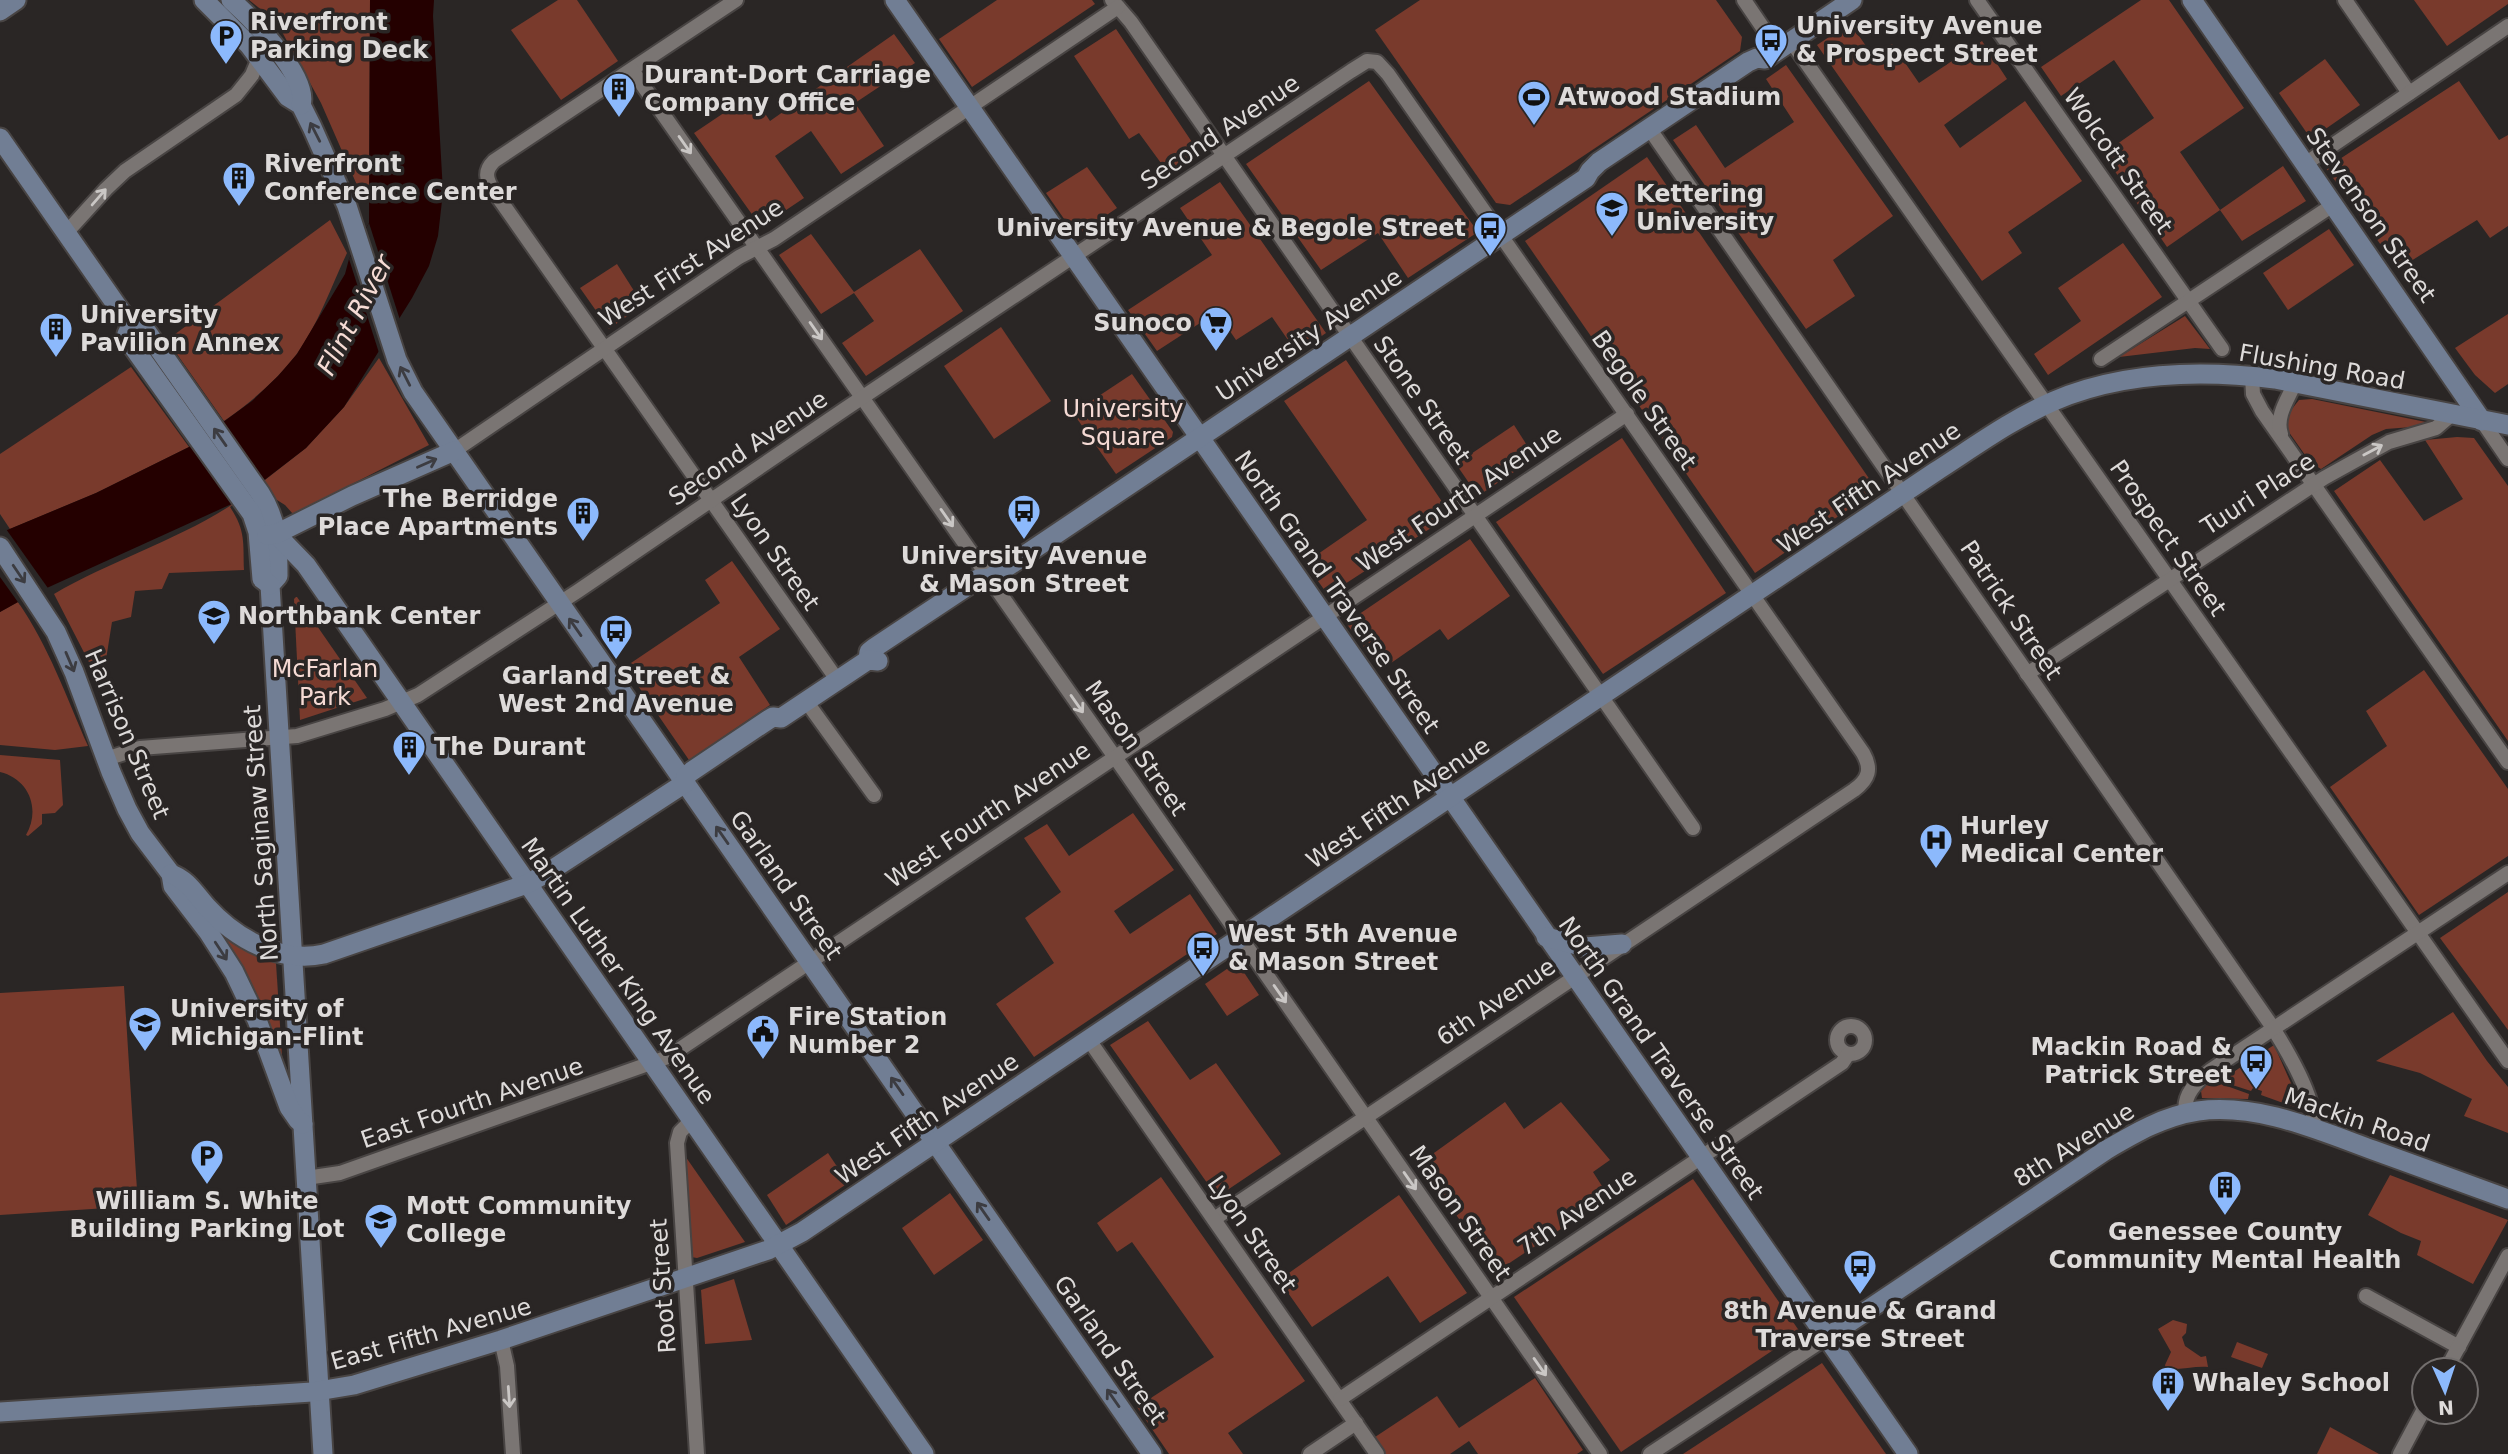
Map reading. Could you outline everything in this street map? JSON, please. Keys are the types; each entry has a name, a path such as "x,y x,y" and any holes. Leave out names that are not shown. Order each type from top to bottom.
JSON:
{"street":[{"path":"0,11 16,0"},
{"path":"204,0 260,58 288,97 301,105 301,87 267,38 231,0"},
{"path":"632,69 736,0"},
{"name":"North Grand Traverse Street","path":"895,0 1908,1454"},
{"name":"Prospect Street","path":"1744,0 1778,50 2046,405 2508,1061"},
{"name":"University Avenue","path":"171,874 183,880 222,922 239,935 268,949 311,956 324,954 527,884 685,783 690,772 771,718 781,718 838,681 868,660 869,652 979,578 990,578 1502,236 1586,178 1596,165 1652,134 1748,62 1778,50 1852,0"},
{"name":"Wolcott Street","path":"1977,0 2222,349"},
{"name":"Stevenson Street","path":"2192,0 2508,459"},
{"path":"2345,0 2409,93"},
{"name":"West First Avenue","path":"267,535 454,451 970,107 1115,4"},
{"name":"Stone Street","path":"1115,4 1131,22 1693,828"},
{"path":"2305,163 2508,26"},
{"path":"66,233 112,182 236,95 249,80 267,38"},
{"name":"Second Avenue","path":"106,759 140,748 279,738 309,733 401,703 423,692 1359,66 1372,61"},
{"name":"Begole Street","path":"1372,61 1382,66 1753,594 1863,753 1869,765 1869,772"},
{"name":"Lyon Street","path":"632,69 494,161 486,173 491,187 838,681"},
{"name":"Mason Street","path":"632,69 1600,1454"},
{"name":"Garland Street","path":"301,105 333,170 406,380 558,603 1152,1454"},
{"name":"Patrick Street","path":"1652,134 2273,1029 2311,1105 2313,1129"},
{"path":"0,138 131,326 144,328 166,376 252,498 273,517 267,535"},
{"path":"2101,359 2333,205"},
{"name":"Flushing Road","path":"2046,405 2090,389 2157,377 2197,374 2252,376 2508,425"},
{"path":"2252,376 2255,399 2508,762"},
{"path":"2282,436 2280,416 2295,383"},
{"name":"West Fifth Avenue","path":"779,1245 1976,445 2046,405"},
{"name":"West Fourth Avenue","path":"653,1064 675,1054 1627,414"},
{"name":"Tuuri Place","path":"2027,674 2314,484 2389,442 2436,428 2451,415"},
{"name":"North Saginaw Street","path":"267,535 278,576 270,585 323,1454"},
{"name":"Martin Luther King Avenue","path":"267,535 306,565 924,1454"},
{"name":"Harrison Street","path":"0,547 38,602 71,665 106,759 134,822 171,874 173,886 217,945 243,988 289,1107 303,1124"},
{"path":"806,701 874,795"},
{"name":"6th Avenue","path":"1214,1219 1854,790 1865,781 1869,772"},
{"path":"2186,1114 2186,1100 2201,1079 2217,1065 2508,873"},
{"path":"1546,937 1585,947 1622,944"},
{"name":"Lyon Street","path":"1089,1040 1377,1454"},
{"name":"7th Avenue","path":"1340,1399 1842,1063 1848,1054"},
{"name":"East Fourth Avenue","path":"306,1178 340,1173 653,1064"},
{"name":"Mackin Road","path":"2186,1114 2236,1110 2270,1115 2508,1199"},
{"name":"8th Avenue","path":"1650,1454 2106,1150 2154,1124 2186,1114"},
{"name":"Root Street","path":"692,1120 680,1132 677,1143 697,1454"},
{"name":"East Fifth Avenue","path":"0,1412 319,1391 354,1385 501,1340 779,1245"},
{"path":"2454,1356 2508,1256"},
{"path":"2366,1296 2459,1347"},
{"path":"501,1340 507,1366 513,1454"},
{"path":"1310,1454 1356,1423"},
{"path":"2400,1454 2415,1426"}],"green space":[{"path":"249,0 370,0 369,191 360,192 321,103 276,21"},
{"path":"558,0 577,0 618,61 561,100 511,30"},
{"path":"997,0 1092,0 1095,4 972,87 939,39"},
{"name":"Atwood Stadium","path":"1420,0 1716,0 1742,37 1740,51 1510,205 1496,203 1375,30"},
{"path":"2141,0 2169,0 2244,108 2180,152 2220,210 2167,247 2103,154 2154,118 2114,60 2061,96 2041,67"},
{"path":"2414,0 2508,0 2508,4 2447,46"},
{"path":"1850,23 1873,56 1892,44 1919,83 1982,41 2007,79 1944,125 1960,148 2025,101 2082,181 2008,232 2022,253 1982,281 1817,45"},
{"path":"1116,29 1200,154 1169,174 1139,133 1129,139 1074,56"},
{"path":"894,34 915,63 855,103 884,146 841,174 811,131 775,156 804,198 761,227 694,133 752,94 770,121"},
{"path":"2325,59 2360,105 2311,139 2279,93"},
{"path":"1786,65 1893,216 1833,260 1855,296 1806,329 1673,140 1696,125 1725,168 1794,122 1766,79"},
{"path":"1369,81 1478,232 1408,278 1378,233 1321,270 1246,164"},
{"path":"2459,81 2499,140 2508,135 2508,226 2490,238 2477,220 2398,269 2326,168"},
{"path":"1647,157 1877,490 1755,573 1525,241"},
{"path":"2283,166 2306,201 2242,241 2220,210"},
{"path":"1087,167 1117,208 1076,236 1046,193"},
{"path":"1220,182 1326,333 1297,353 1272,317 1236,340 1217,312 1157,351 1128,310 1212,255 1180,208"},
{"path":"330,220 347,253 311,331 280,374 224,421 167,340"},
{"path":"2329,229 2354,265 2288,310 2263,273"},
{"path":"811,234 854,292 920,249 963,311 866,376 842,343 874,321 854,293 821,314 779,255"},
{"path":"2123,243 2162,297 2048,375 2034,354 2081,321 2058,288"},
{"path":"617,264 643,305 609,329 580,288"},
{"path":"2508,314 2508,384 2495,393 2475,375 2455,348"},
{"path":"2185,316 2210,349 2195,348 2119,357"},
{"path":"1001,327 1051,401 994,439 944,366"},
{"path":"379,358 429,445 293,514 285,505 256,487 306,448 344,407"},
{"path":"1346,360 1451,515 1328,595 1305,563 1367,520 1284,401"},
{"path":"131,367 189,447 96,493 10,529 0,514 0,454"},
{"name":"University Square","path":"1132,374 1173,432 1172,437 1116,474 1073,413"},
{"path":"2312,399 2426,422 2425,426 2386,429 2372,435 2321,469 2310,462 2286,428 2288,414 2299,400"},
{"path":"1514,425 1535,458 1478,496 1456,464"},
{"path":"1622,438 1726,593 1603,674 1496,522"},
{"path":"2474,438 2508,486 2508,741 2334,491 2380,460 2424,521 2463,499 2425,440"},
{"path":"236,502 230,507 241,530 244,570 169,573 162,589 135,591 131,617 112,622 104,672 94,672 54,594 192,528"},
{"path":"1470,539 1510,596 1448,640 1440,629 1381,670 1346,623"},
{"path":"732,561 780,629 739,657 770,705 689,760 625,667 720,603 705,580"},
{"name":"McFarlan Park","path":"297,597 367,698 300,720"},
{"path":"18,602 48,654 88,746 55,750 0,745 0,612"},
{"path":"2424,670 2508,789 2508,856 2419,915 2330,787 2387,746 2366,711"},
{"path":"0,755 60,760 63,805 55,813 42,814 42,824 28,836 26,835 32,815 30,796 18,781 0,772"},
{"path":"1133,813 1174,870 1114,911 1130,934 1190,894 1217,934 1034,1057 996,1004 1054,963 1025,918 1061,892 1024,838 1047,824 1069,856"},
{"path":"2508,892 2508,1030 2440,938"},
{"path":"223,939 276,963 280,1057"},
{"path":"1237,962 1259,995 1227,1016 1205,984"},
{"path":"124,986 138,1206 0,1215 0,993"},
{"path":"2453,1012 2508,1087 2508,1133 2464,1116 2472,1099 2420,1073 2376,1061"},
{"path":"1148,1021 1190,1080 1216,1063 1281,1154 1217,1197 1110,1045"},
{"path":"2274,1045 2303,1110 2261,1095 2262,1091 2253,1088 2251,1091 2220,1081"},
{"path":"2210,1080 2249,1094 2248,1099 2202,1098 2201,1091"},
{"path":"1505,1102 1524,1129 1561,1102 1610,1160 1593,1172 1609,1197 1496,1272 1420,1163"},
{"path":"683,1153 745,1242 697,1258 691,1257"},
{"path":"828,1153 848,1183 786,1225 767,1195"},
{"path":"2390,1175 2508,1220 2473,1284 2417,1255 2421,1241 2368,1215"},
{"path":"1161,1177 1305,1381 1228,1433 1243,1454 1169,1454 1137,1407 1214,1357 1132,1242 1117,1252 1097,1223"},
{"path":"1693,1179 1800,1332 1621,1452 1514,1297"},
{"path":"950,1193 983,1240 934,1275 902,1228"},
{"path":"1399,1195 1467,1293 1420,1323 1388,1276 1312,1327 1279,1280"},
{"path":"734,1279 752,1340 705,1344 701,1290"},
{"path":"2173,1320 2187,1324 2186,1333 2182,1337 2185,1346 2201,1357 2206,1356 2208,1367 2166,1369 2171,1352 2158,1329"},
{"path":"2237,1342 2268,1354 2262,1368 2231,1357"},
{"path":"1822,1363 1886,1454 1683,1454"},
{"path":"1535,1378 1583,1450 1577,1454 1478,1454 1469,1441 1450,1454 1384,1454 1372,1439 1437,1396 1459,1428"},
{"path":"2330,1427 2379,1454 2317,1454"}],"water":[{"name":"Flint River","path":"370,0 434,0 443,192 438,236 429,266 412,298 344,407 306,448 236,502 27,597 0,612 0,533 96,493 189,447 252,401 297,354 345,274 349,259 369,223"}],"pier":[{"path":"369,223 400,320 380,356 349,259"},
{"path":"6,529 50,591 20,605 0,577 0,531"}],"place":[{"name":"Riverfront Parking Deck","path":"226,66"},
{"name":"University Avenue & Prospect Street","path":"1771,70"},
{"name":"Durant-Dort Carriage Company Office","path":"619,119"},
{"name":"Atwood Stadium","path":"1534,127"},
{"name":"Riverfront Conference Center","path":"239,208"},
{"name":"Kettering University","path":"1612,238"},
{"name":"University Avenue & Begole Street","path":"1490,258"},
{"name":"Sunoco","path":"1216,353"},
{"name":"University Pavilion Annex","path":"56,359"},
{"name":"University Avenue & Mason Street","path":"1024,541"},
{"name":"The Berridge Place Apartments","path":"583,543"},
{"name":"Northbank Center","path":"214,646"},
{"name":"Garland Street & West 2nd Avenue","path":"616,661"},
{"name":"The Durant","path":"409,777"},
{"name":"Hurley Medical Center","path":"1936,870"},
{"name":"West 5th Avenue & Mason Street","path":"1203,978"},
{"name":"University of Michigan-Flint","path":"145,1053"},
{"name":"Fire Station Number 2","path":"763,1061"},
{"name":"Mackin Road & Patrick Street","path":"2256,1091"},
{"name":"William S. White Building Parking Lot","path":"207,1186"},
{"name":"Genessee County Community Mental Health","path":"2225,1217"},
{"name":"Mott Community College","path":"381,1250"},
{"name":"8th Avenue & Grand Traverse Street","path":"1860,1296"},
{"name":"Whaley School","path":"2168,1413"}]}
